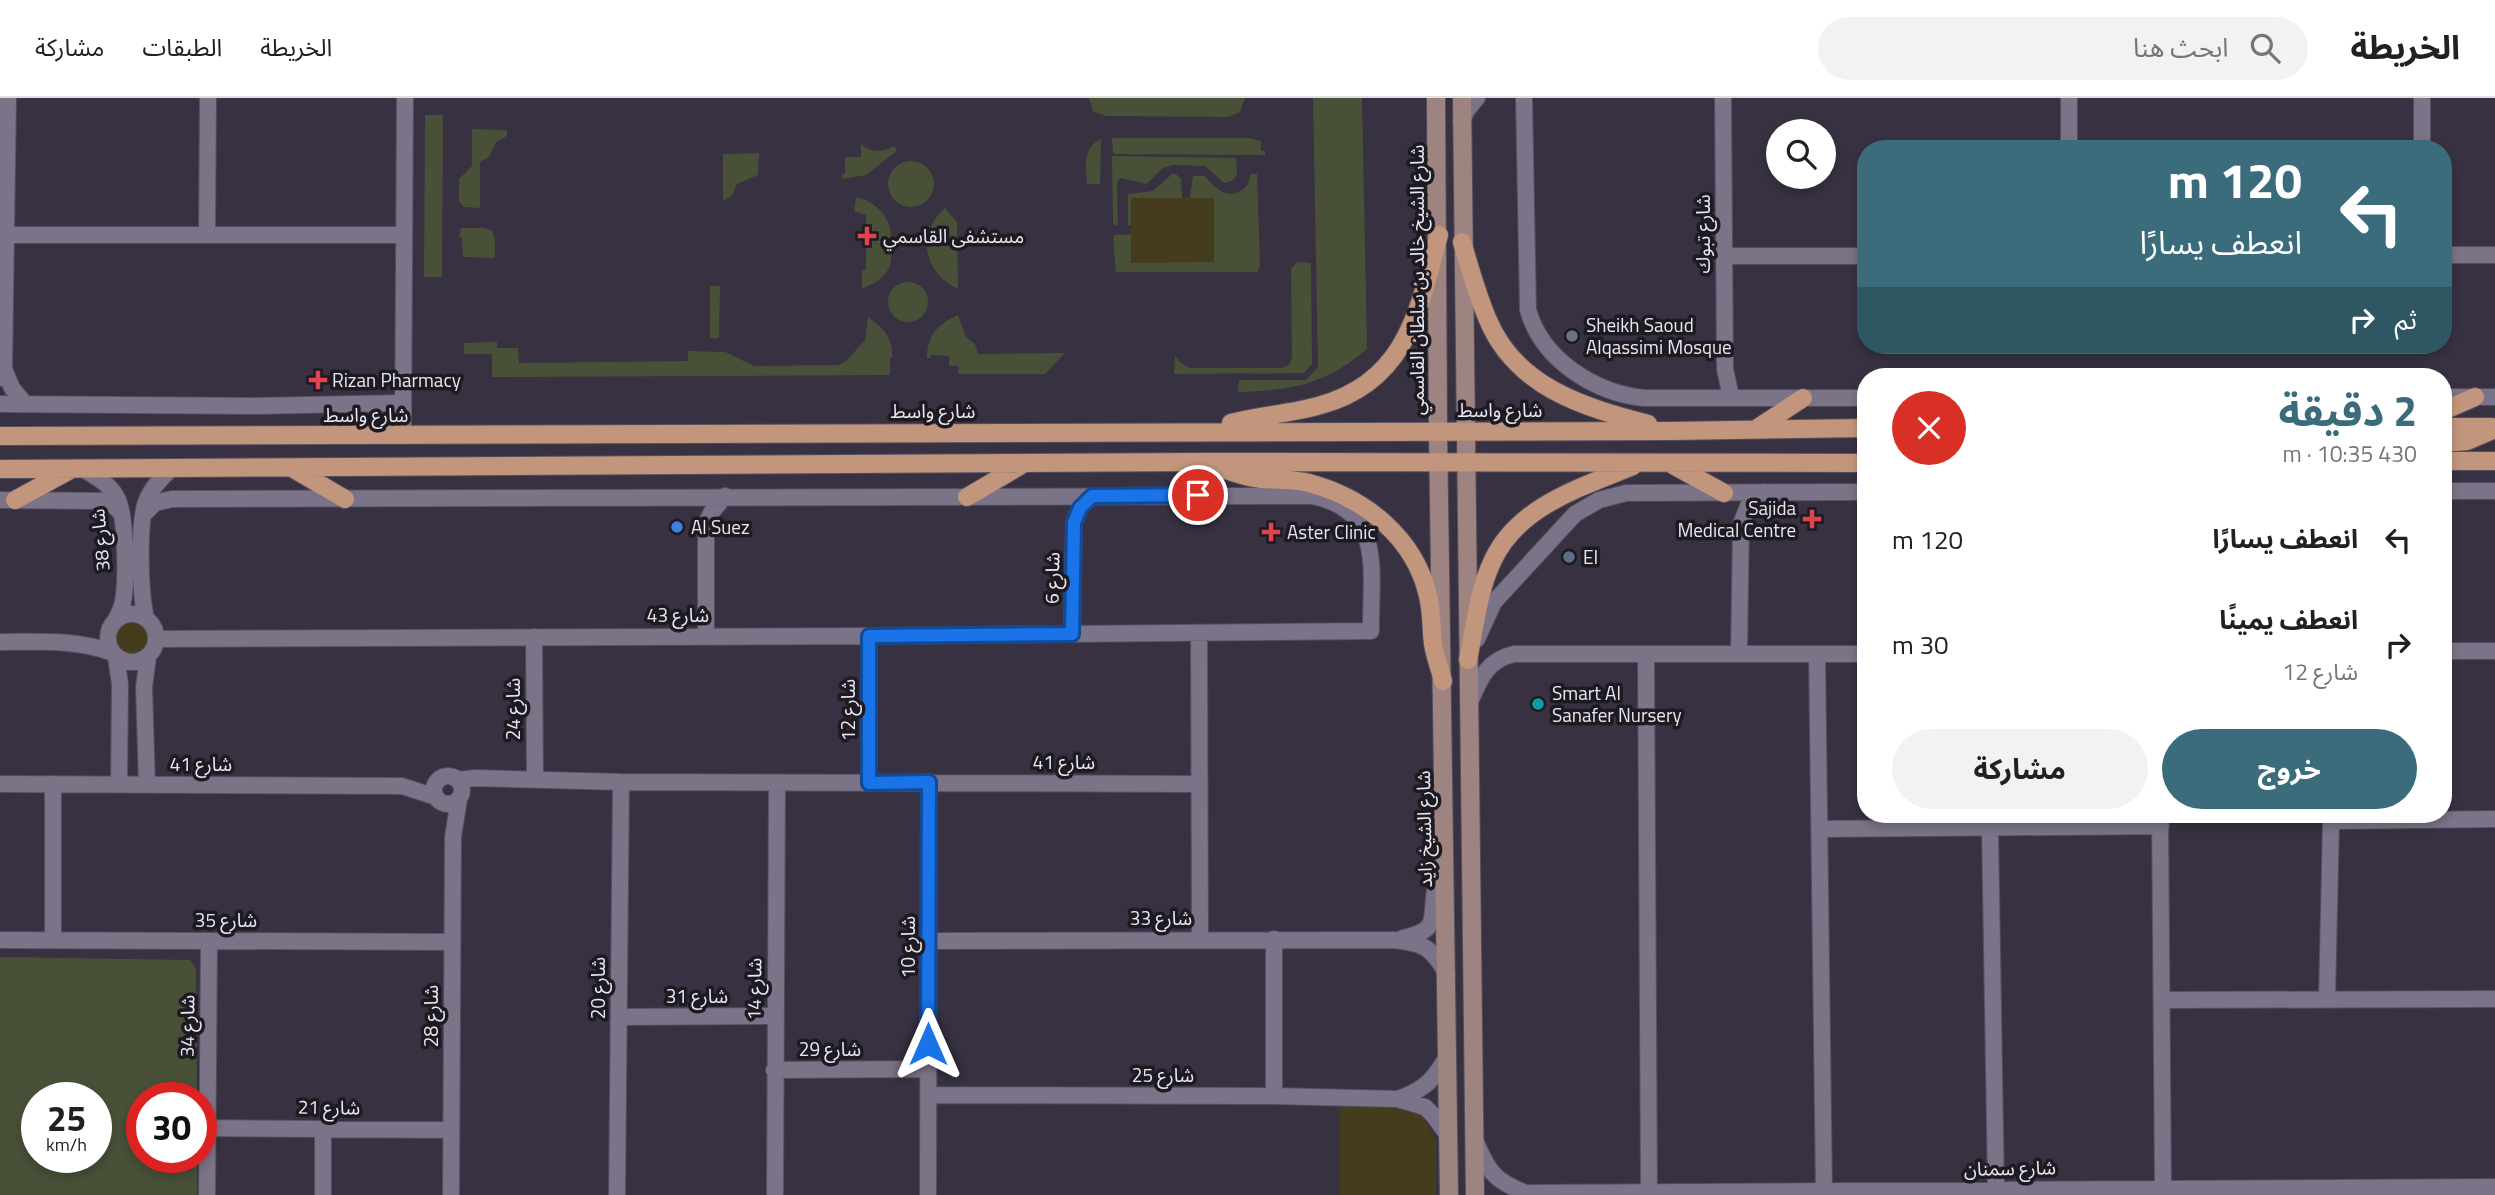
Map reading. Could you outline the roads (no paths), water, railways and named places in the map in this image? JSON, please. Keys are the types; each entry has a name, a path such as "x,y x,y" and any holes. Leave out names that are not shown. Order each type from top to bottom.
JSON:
{"main road":[{"name":"شارع الشيخ خالد بن سلطان القاسمي","path":"1436,98 1439,462"},
{"path":"1462,98 1475,1195"},
{"path":"1216,431 1232,423 1322,405 1354,391 1376,375 1395,355 1413,324 1438,234"},
{"path":"1462,242 1480,300 1498,340 1511,358 1534,380 1578,403 1672,431"},
{"path":"2452,407 2475,397"},
{"path":"1756,430 1803,398"},
{"path":"2452,427 2495,428"},
{"name":"شارع واسط","path":"0,436 1857,428"},
{"path":"2452,442 2474,439 2495,428"},
{"path":"2452,461 2495,461"},
{"path":"1203,462 1252,478 1300,481 1330,495 1362,505 1373,513 1401,541 1413,559 1428,595 1433,643 1443,681"},
{"path":"0,469 1203,462 1857,463"},
{"name":"شارع الشيخ زايد","path":"1439,462 1449,1195"},
{"path":"1468,660 1487,576 1500,547 1510,534 1534,513 1562,496 1640,463"},
{"path":"1670,463 1724,493"},
{"path":"967,497 1023,464"},
{"path":"289,467 345,499"},
{"path":"8,500 78,470"}],"street":[{"path":"8,98 2,373 25,404"},
{"path":"207,235 208,98"},
{"path":"402,436 405,98"},
{"path":"1461,122 1477,98"},
{"path":"1524,98 1527,299 1531,321 1553,352 1579,374 1609,392 1644,398 1857,398"},
{"name":"شارع تبوك","path":"1723,98 1725,369 1731,397"},
{"path":"2068,98 2068,140"},
{"path":"2422,98 2422,140"},
{"path":"6,235 404,235"},
{"path":"2452,255 2495,255"},
{"path":"1724,256 1857,256"},
{"path":"1703,398 1725,369"},
{"path":"2452,397 2495,397"},
{"path":"0,404 255,406 403,403"},
{"name":"شارع 38","path":"146,618 142,594 143,515 153,488 173,467"},
{"name":"شارع 38","path":"78,470 112,489 119,500 123,515 124,592 120,612 113,623"},
{"path":"2452,491 2495,491"},
{"path":"1739,654 1741,524 1748,506 1763,492"},
{"path":"1468,660 1494,602 1564,524 1586,506 1599,500 1626,494 1857,492"},
{"path":"1724,493 1741,524"},
{"path":"143,515 155,503 172,499 1330,495"},
{"name":"شارع 43","path":"157,639 1371,631 1368,537 1354,516 1330,495"},
{"path":"706,635 706,524 725,496"},
{"path":"1055,496 1074,523"},
{"path":"1074,523 1080,508 1092,496"},
{"path":"687,497 706,524"},
{"path":"8,500 102,501 113,505 123,515"},
{"name":"شارع 6","path":"1072,634 1074,523"},
{"path":"0,642 71,642 92,646 122,661 135,663 148,657 155,649 157,639 156,631 146,618 130,614 93,637 71,642"},
{"path":"113,623 108,634 108,644 114,655 120,684 119,785"},
{"path":"1199,634 1200,939"},
{"name":"شارع 12","path":"869,636 869,783"},
{"name":"شارع 24","path":"534,637 535,780"},
{"path":"2452,651 2495,651"},
{"path":"1469,705 1488,667 1504,656 1514,654 1857,654"},
{"path":"1646,654 1649,1192"},
{"path":"1817,654 1824,1192"},
{"path":"146,785 144,687 148,657"},
{"path":"451,776 459,792 453,803 439,800 434,787 439,778 451,776"},
{"name":"شارع 41","path":"0,784 402,786 439,778"},
{"name":"شارع 41","path":"459,792 494,780 1199,784"},
{"name":"شارع 20","path":"617,1195 621,782"},
{"name":"شارع 10","path":"928,1195 929,782"},
{"name":"شارع 14","path":"775,1195 778,783"},
{"path":"53,784 53,940"},
{"name":"شارع 41","path":"402,786 439,800"},
{"name":"شارع 28","path":"451,1195 453,837 459,792"},
{"name":"شارع 28","path":"439,800 453,837"},
{"path":"2452,819 2495,819"},
{"path":"1819,830 1990,829 2103,823"},
{"path":"2160,823 2163,1188"},
{"path":"2327,999 2331,823"},
{"path":"1990,829 1996,1190"},
{"name":"شارع 33","path":"1393,940 1421,933 1431,924 1435,911 1436,886 1445,862"},
{"path":"1274,939 1274,1096"},
{"name":"شارع 35","path":"0,940 452,942"},
{"name":"شارع 33","path":"929,941 1393,940 1415,942 1428,948 1438,958 1447,974"},
{"name":"شارع 34","path":"207,1082 209,941"},
{"path":"2163,1000 2495,999"},
{"name":"شارع 31","path":"619,1017 775,1016"},
{"name":"شارع 25","path":"928,1096 1398,1098 1415,1094 1428,1085 1448,1055"},
{"name":"شارع 29","path":"775,1070 928,1069"},
{"name":"شارع 25","path":"1398,1098 1425,1107 1449,1137"},
{"name":"شارع 21","path":"217,1128 451,1130"},
{"path":"323,1128 323,1195"},
{"name":"شارع سمنان","path":"1474,1138 1484,1163 1494,1177 1524,1194 1996,1190 2046,1192 2163,1188 2399,1191 2495,1187"},
{"name":"شارع 34","path":"207,1173 207,1195"}],"place":[{"name":"مستشفى القاسمي","path":"867,236"},
{"name":"Sheikh Saoud Alqassimi Mosque","path":"1572,336"},
{"name":"Rizan Pharmacy","path":"318,380"},
{"name":"Sajida Medical Centre","path":"1812,519"},
{"name":"Al Suez","path":"677,527"},
{"name":"Aster Clinic","path":"1271,532"},
{"name":"EI","path":"1569,557"},
{"name":"Smart Al Sanafer Nursery","path":"1538,704"}]}
